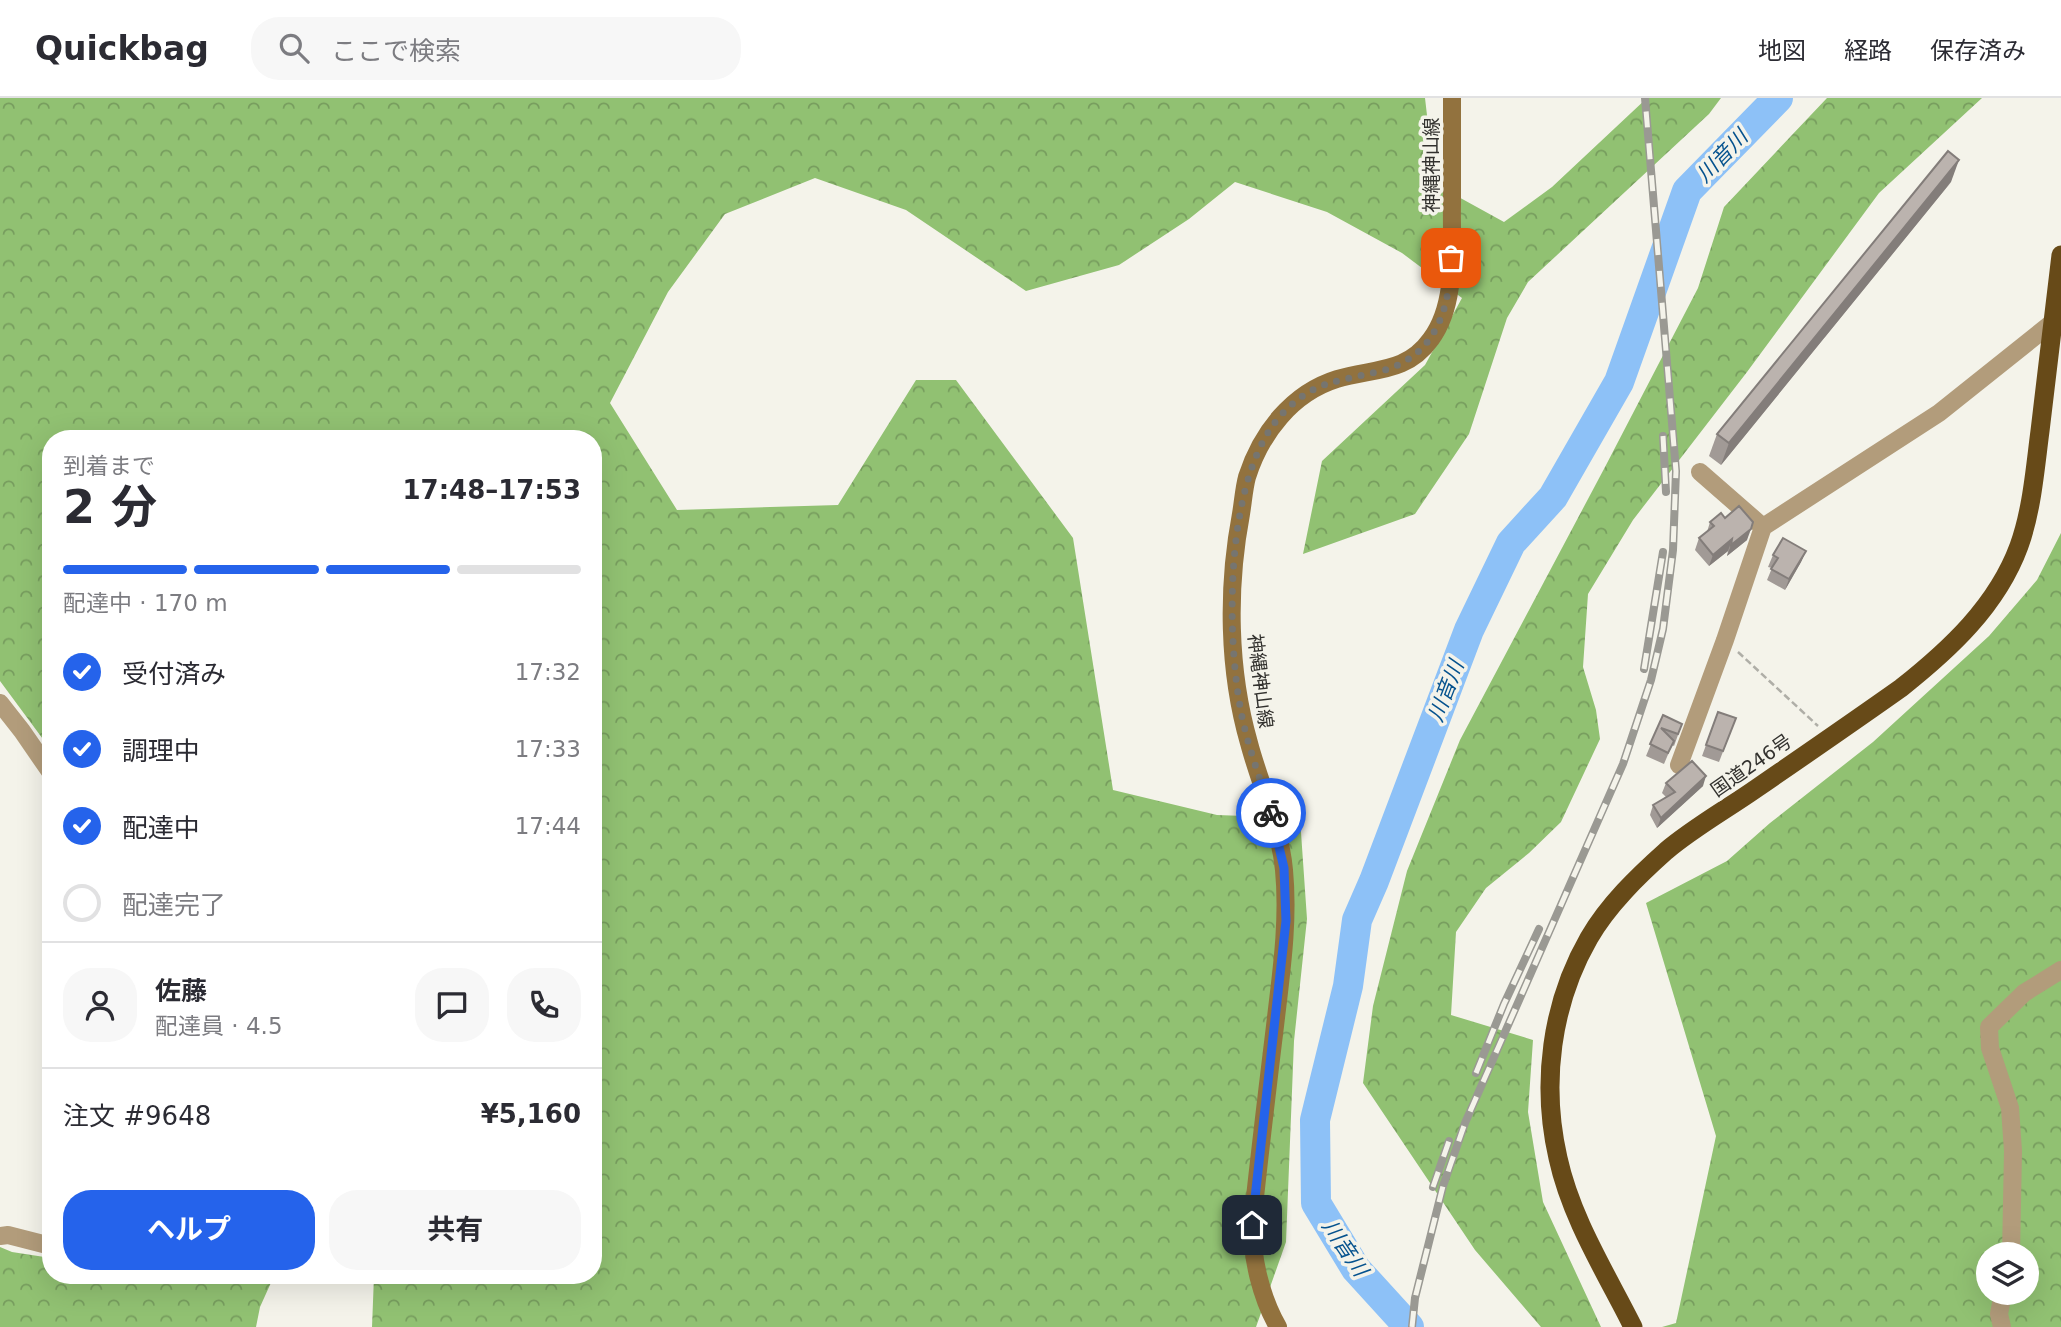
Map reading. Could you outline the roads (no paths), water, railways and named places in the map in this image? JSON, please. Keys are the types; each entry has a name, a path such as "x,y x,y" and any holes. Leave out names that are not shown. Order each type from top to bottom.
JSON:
{"highway":[{"name":"国道246号","path":"1633,1327 1571,1201 1558,1160 1550,1118 1550,1068 1557,1018 1570,979 1590,937 1618,898 1667,850 1900,688 1937,659 1969,627 1997,588 2019,546 2032,492 2061,255"}],"main road":[{"name":"神縄神山線","path":"1278,1327 1252,1251 1252,1225 1286,921 1284,868 1277,831 1249,744 1234,668 1236,542 1247,477 1265,436 1285,410 1310,390 1337,379 1379,372 1409,361 1432,338 1443,313 1451,281 1452,98"}],"street":[{"path":"1679,765 1763,527 1939,413 2053,322"},
{"path":"1700,472 1763,527"},
{"path":"0,704 42,760"},
{"path":"2011,1242 2013,1151 2010,1108 1990,1048 1989,1027 2024,993 2061,970"},
{"path":"0,1236 8,1235 42,1244"},
{"path":"2000,1305 1998,1314 2002,1327"}],"waterway":[{"name":"川音川","path":"1409,1327 1356,1269 1316,1203 1315,1120 1348,986 1357,920 1469,630 1511,543 1553,497 1619,382 1687,191 1778,98"}],"railway":[{"path":"1412,1327 1415,1298 1443,1186 1465,1123 1623,764 1651,680 1663,629 1673,550 1676,471 1645,98"},
{"path":"1663,436 1666,492"},
{"path":"1644,669 1663,552"},
{"path":"1476,1073 1539,929"},
{"path":"1433,1187 1449,1141"}]}
